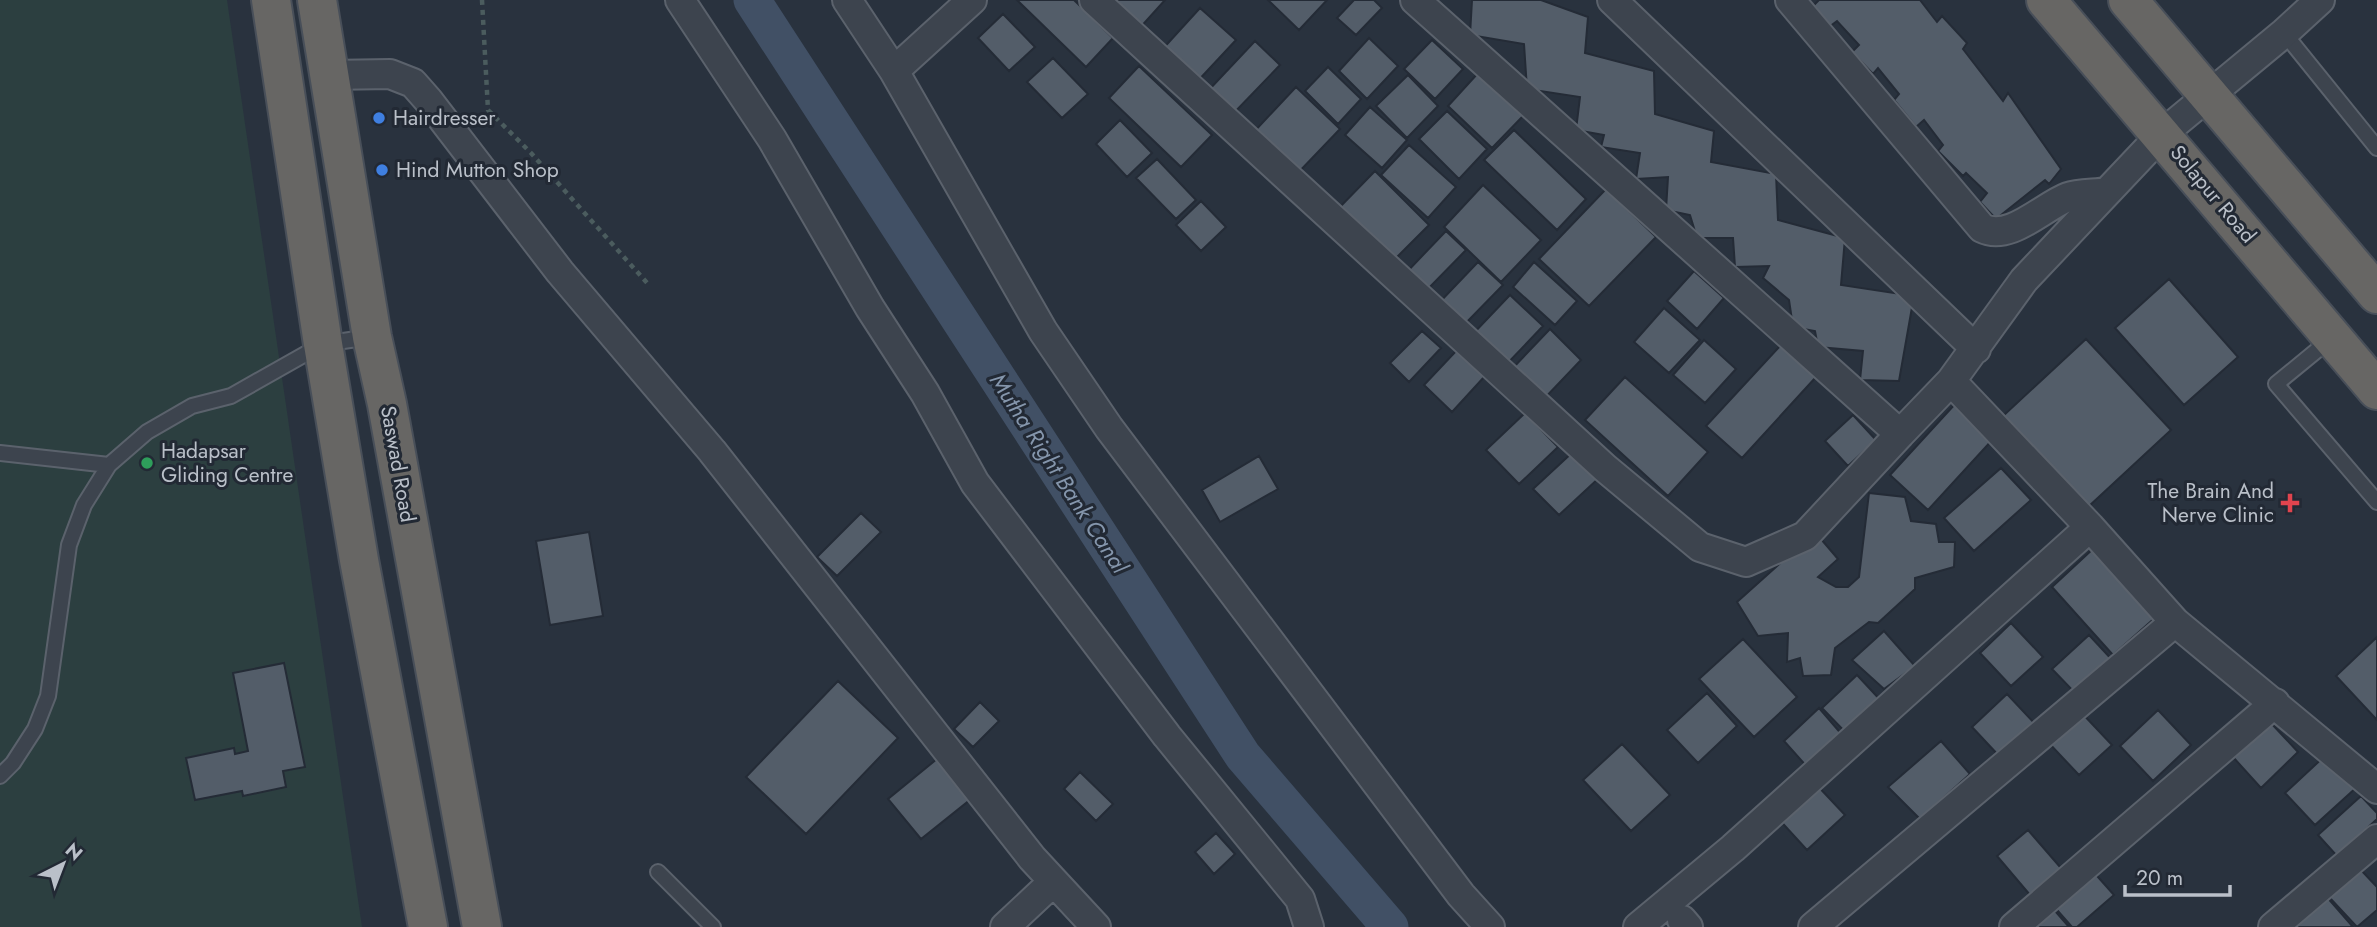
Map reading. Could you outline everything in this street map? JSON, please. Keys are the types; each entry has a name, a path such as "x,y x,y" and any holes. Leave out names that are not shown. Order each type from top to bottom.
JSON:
{"highway":[{"path":"271,0 323,344 359,559 428,927"},
{"name":"Saswad Road","path":"317,0 372,337 387,404 482,927"},
{"name":"Solapur Road","path":"2046,0 2377,390"},
{"path":"2128,0 2377,294"}],"street":[{"path":"680,0 772,139 870,308 925,393 975,483 1167,736 1300,899 1308,927"},
{"path":"847,0 894,71 1043,331 1109,428 1461,895 1490,927"},
{"path":"894,71 972,0"},
{"path":"1094,0 1605,468 1700,547 1746,562 1805,536 1951,381 2024,280 2162,134 2320,0"},
{"path":"1415,0 1900,435"},
{"path":"1612,0 1976,349"},
{"path":"1790,0 1982,228 1990,232 2000,232 2070,197 2107,192"},
{"path":"329,75 390,74 412,83 428,100 561,272 712,450 1053,882 1096,927"},
{"path":"1951,381 2090,527 2175,622 2377,789"},
{"path":"1638,927 1733,848 2090,527"},
{"path":"1813,927 2175,622"},
{"path":"2014,927 2275,703"},
{"path":"2273,927 2377,839"},
{"path":"1005,927 1053,882"}],"lane":[{"path":"2284,33 2377,148"},
{"path":"0,776 13,763 35,729 48,696 69,545 84,505 109,465 147,432 192,406 231,396 323,344 372,337"},
{"path":"2333,337 2276,384 2377,502"},
{"path":"0,453 109,465"},
{"path":"658,872 713,927"}],"path":[{"path":"482,0 488,110 531,153 648,284"}],"shaded area":[{"name":"Hadapsar Gliding Centre","path":"0,0 227,0 362,927 0,927"}],"building":[{"path":"1017,0 1074,0 1113,38 1086,67"},
{"path":"1105,0 1165,0 1138,30"},
{"path":"1268,0 1327,0 1299,30"},
{"path":"1354,0 1374,0 1382,8 1356,35 1337,18"},
{"path":"1472,0 1541,0 1588,17 1585,53 1654,71 1655,114 1714,131 1711,162 1776,174 1778,220 1845,238 1841,285 1914,296 1899,381 1860,380 1863,351 1818,347 1815,331 1793,327 1789,300 1763,278 1769,266 1735,267 1733,238 1697,238 1690,215 1666,210 1668,177 1636,179 1640,153 1601,147 1604,135 1576,130 1580,97 1527,89 1524,44 1470,35"},
{"path":"1819,0 1920,0 1937,22 1942,16 1967,43 1963,49 2003,101 2008,93 2061,169 2049,184 2045,180 1996,219 1980,202 1987,193 1966,173 1963,176 1938,151 1943,145 1924,120 1916,127 1894,100 1899,94 1878,68 1873,74 1852,52 1859,45 1837,21 1829,27 1813,6"},
{"path":"1200,8 1236,40 1194,85 1159,53"},
{"path":"1003,14 1035,47 1009,71 978,38"},
{"path":"1369,38 1398,66 1367,99 1339,71"},
{"path":"1432,40 1463,69 1435,99 1404,69"},
{"path":"1255,41 1280,65 1230,117 1206,93"},
{"path":"1053,58 1088,94 1062,118 1027,82"},
{"path":"1139,66 1212,135 1181,167 1109,98"},
{"path":"1328,67 1361,99 1338,124 1305,91"},
{"path":"1479,72 1524,115 1492,148 1448,106"},
{"path":"1408,75 1438,106 1407,138 1376,106"},
{"path":"1296,87 1340,129 1295,176 1251,135"},
{"path":"1370,107 1407,140 1382,168 1345,135"},
{"path":"1447,111 1487,149 1459,179 1419,139"},
{"path":"1120,120 1152,153 1127,177 1096,144"},
{"path":"1514,130 1586,199 1557,230 1484,160"},
{"path":"1409,145 1456,187 1428,218 1381,175"},
{"path":"1157,159 1196,200 1176,219 1136,178"},
{"path":"1375,171 1429,225 1389,265 1336,211"},
{"path":"1483,185 1541,240 1501,282 1444,227"},
{"path":"1606,189 1656,237 1589,306 1539,259"},
{"path":"1201,201 1226,227 1201,251 1176,225"},
{"path":"1446,231 1466,250 1422,295 1402,277"},
{"path":"1478,262 1503,285 1460,329 1436,306"},
{"path":"1534,262 1577,301 1555,325 1513,287"},
{"path":"1694,271 1724,298 1697,329 1667,301"},
{"path":"2169,279 2238,357 2184,405 2115,328"},
{"path":"1510,295 1543,326 1503,368 1470,337"},
{"path":"1664,308 1700,340 1669,373 1634,342"},
{"path":"1550,329 1581,360 1541,402 1510,371"},
{"path":"1422,331 1441,348 1409,382 1390,363"},
{"path":"2086,339 2171,430 2088,507 2003,416"},
{"path":"1704,340 1736,369 1705,403 1673,375"},
{"path":"1781,345 1816,377 1742,458 1706,426"},
{"path":"1457,350 1485,376 1452,412 1424,385"},
{"path":"1625,377 1708,452 1668,496 1585,420"},
{"path":"1956,403 1994,438 1928,510 1890,475"},
{"path":"1525,413 1558,447 1519,484 1486,450"},
{"path":"1853,415 1876,440 1848,466 1825,441"},
{"path":"1575,450 1600,477 1559,515 1533,489"},
{"path":"1259,456 1278,489 1220,522 1202,490"},
{"path":"2001,468 2031,500 1974,551 1944,518"},
{"path":"1869,493 1905,497 1911,521 1936,524 1939,542 1955,542 1954,567 1915,578 1915,589 1878,623 1869,622 1835,648 1831,675 1803,676 1800,658 1787,662 1788,633 1758,636 1737,602 1815,532 1838,559 1818,577 1836,587 1848,587 1859,577"},
{"path":"861,513 881,532 837,576 817,557"},
{"path":"589,532 603,616 550,625 536,541"},
{"path":"2095,547 2157,616 2113,655 2052,587"},
{"path":"2011,623 2043,657 2011,686 1980,653"},
{"path":"1884,631 1915,666 1884,689 1852,660"},
{"path":"2089,635 2115,663 2077,695 2052,669"},
{"path":"2377,637 2377,720 2336,676"},
{"path":"1743,639 1797,697 1754,737 1699,679"},
{"path":"284,663 305,767 283,771 286,787 243,796 242,791 195,800 186,758 234,748 235,754 248,751 233,673"},
{"path":"1857,675 1884,704 1849,736 1822,708"},
{"path":"838,681 898,738 806,834 746,777"},
{"path":"1707,693 1737,726 1698,763 1667,730"},
{"path":"2007,694 2036,725 2001,758 1972,727"},
{"path":"980,702 999,721 973,747 954,729"},
{"path":"1819,708 1844,737 1809,769 1784,741"},
{"path":"2078,709 2112,745 2079,775 2046,740"},
{"path":"2158,710 2191,745 2153,781 2120,746"},
{"path":"2270,722 2298,752 2261,788 2233,757"},
{"path":"1941,741 1970,774 1920,819 1888,787"},
{"path":"1622,744 1670,795 1631,831 1583,780"},
{"path":"2328,753 2358,786 2315,825 2285,793"},
{"path":"943,754 976,795 921,839 888,799"},
{"path":"1080,772 1113,804 1096,821 1064,789"},
{"path":"1813,781 1845,815 1807,850 1776,816"},
{"path":"2361,796 2377,813 2377,819 2337,856 2318,835"},
{"path":"2028,830 2067,875 2036,902 1997,856"},
{"path":"1216,833 1235,854 1214,874 1195,852"},
{"path":"2090,868 2114,895 2077,927 2072,927 2050,902"},
{"path":"2360,869 2377,887 2377,910 2357,927 2329,897"},
{"path":"2326,896 2353,927 2290,927"},
{"path":"2049,904 2069,927 2022,927"}],"waterway":[{"name":"Mutha Right Bank Canal","path":"752,0 1243,756 1390,927"}],"place":[{"name":"Hairdresser","path":"379,118"},
{"name":"Hind Mutton Shop","path":"382,170"},
{"name":"Hadapsar Gliding Centre","path":"147,463"},
{"name":"The Brain And Nerve Clinic","path":"2290,503"}]}
